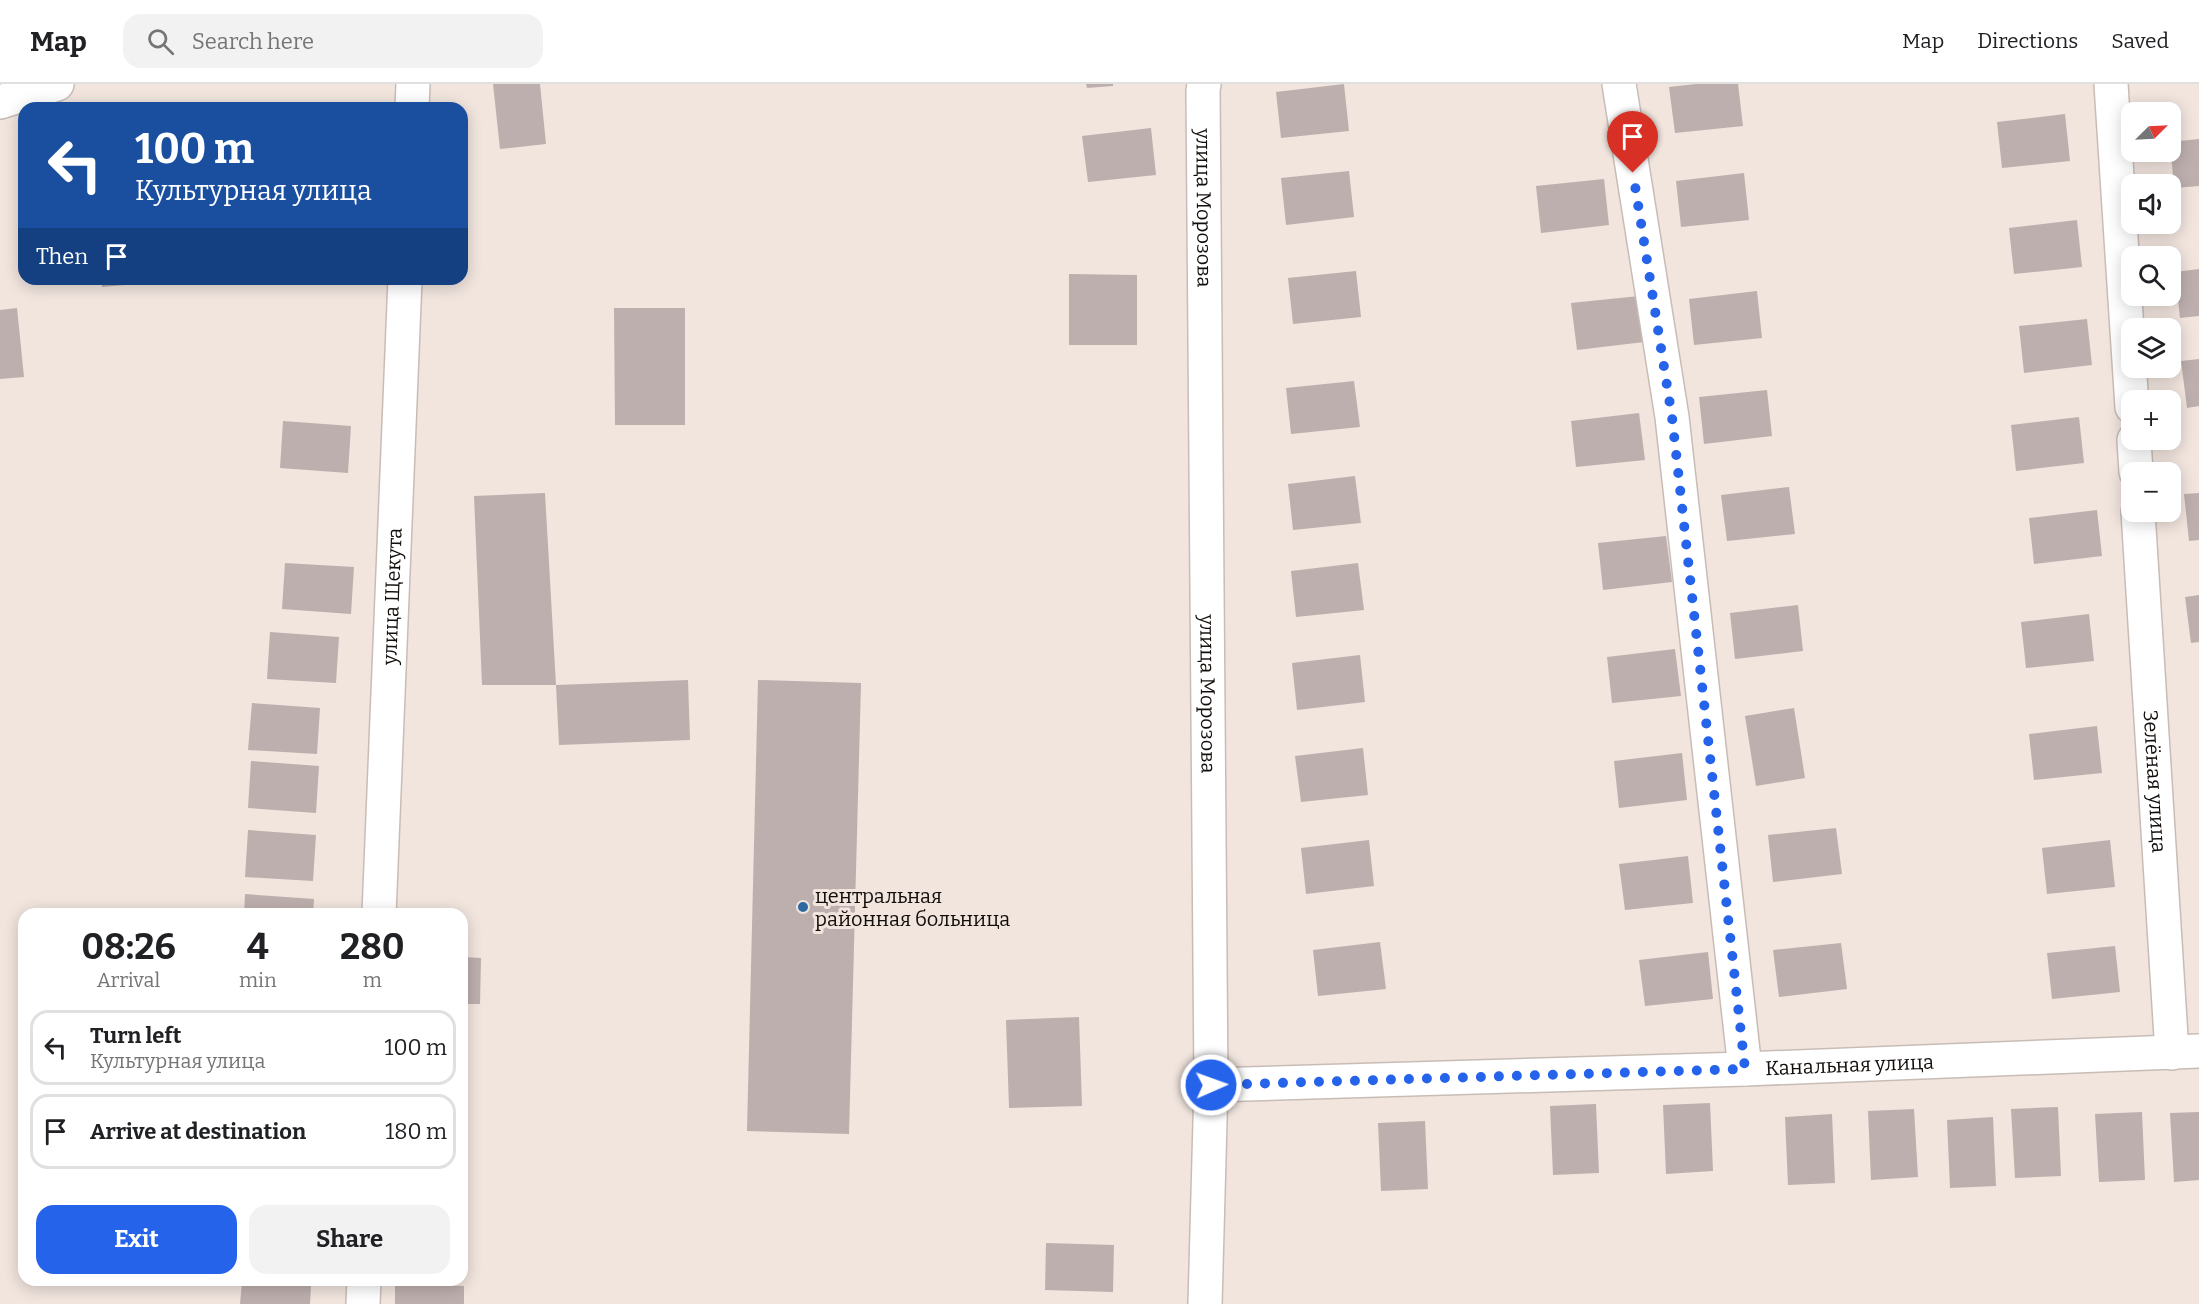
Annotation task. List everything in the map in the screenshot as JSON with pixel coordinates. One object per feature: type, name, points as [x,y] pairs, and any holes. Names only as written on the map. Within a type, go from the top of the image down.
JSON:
[{"type":"street","points":[[0,102],[57,84]]},
{"type":"street","points":[[412,102],[413,84]]},
{"type":"street","name":"улица Морозова","points":[[1204,84],[1211,1085],[1205,1304]]},
{"type":"street","points":[[1619,84],[1672,417],[1745,1069]]},
{"type":"street","points":[[2111,84],[2131,390]]},
{"type":"street","name":"улица Щекута","points":[[379,908],[405,285]]},
{"type":"street","name":"Зелёная улица","points":[[2139,522],[2186,1052]]},
{"type":"street","name":"Канальная улица","points":[[1211,1085],[1745,1069],[2186,1052]]},
{"type":"street","points":[[363,1304],[364,1286]]},
{"type":"building","points":[[493,84],[540,84],[546,144],[500,149]]},
{"type":"building","points":[[1086,84],[1113,84],[1113,86],[1087,88]]},
{"type":"building","points":[[1344,84],[1349,131],[1281,138],[1276,92]]},
{"type":"building","points":[[1696,84],[1738,84],[1743,126],[1675,133],[1669,87]]},
{"type":"building","points":[[2065,114],[2070,161],[2002,168],[1997,122]]},
{"type":"building","points":[[1151,128],[1156,175],[1088,182],[1082,136]]},
{"type":"building","points":[[2199,139],[2199,186],[2181,187],[2181,174],[2173,174],[2172,162],[2181,162],[2181,141]]},
{"type":"building","points":[[1349,171],[1354,217],[1286,225],[1281,178]]},
{"type":"building","points":[[1744,173],[1749,220],[1681,227],[1676,181]]},
{"type":"building","points":[[1604,179],[1609,225],[1541,233],[1536,186]]},
{"type":"building","points":[[2077,220],[2082,267],[2014,274],[2009,228]]},
{"type":"building","points":[[2199,269],[2199,316],[2180,318],[2181,271]]},
{"type":"building","points":[[1356,271],[1361,317],[1293,324],[1288,278]]},
{"type":"building","points":[[1069,274],[1137,275],[1137,345],[1069,345]]},
{"type":"building","points":[[102,285],[125,285],[102,287]]},
{"type":"building","points":[[1757,291],[1762,338],[1694,345],[1689,299]]},
{"type":"building","points":[[1639,296],[1644,342],[1577,350],[1571,303]]},
{"type":"building","points":[[17,308],[24,377],[0,379],[0,310]]},
{"type":"building","points":[[614,308],[685,308],[685,425],[615,425]]},
{"type":"building","points":[[2087,319],[2092,365],[2024,373],[2019,326]]},
{"type":"building","points":[[2199,359],[2199,406],[2187,408],[2181,361]]},
{"type":"building","points":[[1354,381],[1360,427],[1291,434],[1286,388]]},
{"type":"building","points":[[1767,390],[1772,436],[1704,444],[1699,397]]},
{"type":"building","points":[[1639,413],[1645,460],[1576,467],[1571,421]]},
{"type":"building","points":[[2079,417],[2084,463],[2016,471],[2011,425]]},
{"type":"building","points":[[283,421],[351,426],[348,473],[280,468]]},
{"type":"building","points":[[1355,476],[1361,523],[1293,530],[1288,484]]},
{"type":"building","points":[[1789,487],[1795,534],[1727,541],[1721,495]]},
{"type":"building","points":[[545,493],[556,685],[482,685],[474,496]]},
{"type":"building","points":[[2199,493],[2199,540],[2189,541],[2184,494]]},
{"type":"building","points":[[2097,510],[2102,556],[2034,564],[2029,518]]},
{"type":"building","points":[[1666,536],[1672,582],[1603,590],[1598,543]]},
{"type":"building","points":[[285,563],[354,567],[351,614],[282,609]]},
{"type":"building","points":[[1358,563],[1364,610],[1296,617],[1291,571]]},
{"type":"building","points":[[2199,595],[2199,642],[2191,643],[2185,597]]},
{"type":"building","points":[[1798,605],[1803,651],[1735,659],[1730,613]]},
{"type":"building","points":[[2089,614],[2094,661],[2026,668],[2021,622]]},
{"type":"building","points":[[270,632],[339,637],[336,683],[267,679]]},
{"type":"building","points":[[1675,649],[1681,696],[1612,703],[1607,657]]},
{"type":"building","points":[[1360,655],[1365,702],[1297,710],[1292,663]]},
{"type":"building","points":[[688,680],[690,740],[559,745],[556,685]]},
{"type":"building","name":"центральная районная больница","points":[[758,680],[861,683],[849,1134],[747,1131]]},
{"type":"building","points":[[252,703],[320,708],[317,754],[248,750]]},
{"type":"building","points":[[1794,708],[1805,778],[1756,786],[1745,716]]},
{"type":"building","points":[[2097,726],[2102,773],[2034,780],[2029,734]]},
{"type":"building","points":[[1363,748],[1368,795],[1301,802],[1295,756]]},
{"type":"building","points":[[1682,753],[1687,800],[1619,808],[1614,761]]},
{"type":"building","points":[[251,761],[319,766],[316,813],[248,808]]},
{"type":"building","points":[[1836,828],[1842,874],[1773,882],[1768,835]]},
{"type":"building","points":[[248,830],[316,835],[313,881],[245,877]]},
{"type":"building","points":[[1369,840],[1374,886],[1306,894],[1301,848]]},
{"type":"building","points":[[2110,840],[2115,887],[2047,894],[2042,848]]},
{"type":"building","points":[[1688,856],[1693,903],[1625,910],[1619,864]]},
{"type":"building","points":[[245,894],[314,899],[313,908],[244,908]]},
{"type":"building","points":[[1380,942],[1386,989],[1318,996],[1313,950]]},
{"type":"building","points":[[1841,943],[1847,989],[1779,997],[1773,950]]},
{"type":"building","points":[[2115,946],[2120,992],[2052,999],[2047,953]]},
{"type":"building","points":[[1708,952],[1713,999],[1645,1006],[1639,960]]},
{"type":"building","points":[[468,957],[481,958],[480,1004],[468,1004]]},
{"type":"building","points":[[1079,1017],[1082,1106],[1009,1108],[1006,1020]]},
{"type":"building","points":[[1710,1103],[1713,1171],[1666,1174],[1663,1105]]},
{"type":"building","points":[[1596,1104],[1599,1173],[1553,1175],[1550,1106]]},
{"type":"building","points":[[2058,1107],[2061,1176],[2015,1178],[2011,1109]]},
{"type":"building","points":[[1914,1109],[1918,1177],[1871,1180],[1868,1111]]},
{"type":"building","points":[[2142,1112],[2145,1180],[2099,1182],[2095,1114]]},
{"type":"building","points":[[2199,1112],[2199,1180],[2174,1182],[2170,1113]]},
{"type":"building","points":[[1832,1114],[1835,1183],[1788,1185],[1785,1117]]},
{"type":"building","points":[[1993,1117],[1996,1186],[1950,1188],[1947,1120]]},
{"type":"building","points":[[1425,1121],[1428,1189],[1381,1191],[1378,1123]]},
{"type":"building","points":[[1046,1243],[1114,1245],[1113,1292],[1045,1290]]},
{"type":"building","points":[[242,1286],[311,1286],[310,1304],[240,1304]]},
{"type":"building","points":[[395,1286],[464,1286],[464,1304],[395,1304]]},
{"type":"place","name":"центральная районная больница","points":[[803,907]]},
{"type":"route","points":[[1211,1085],[1745,1069],[1672,417],[1633,173]]}]
